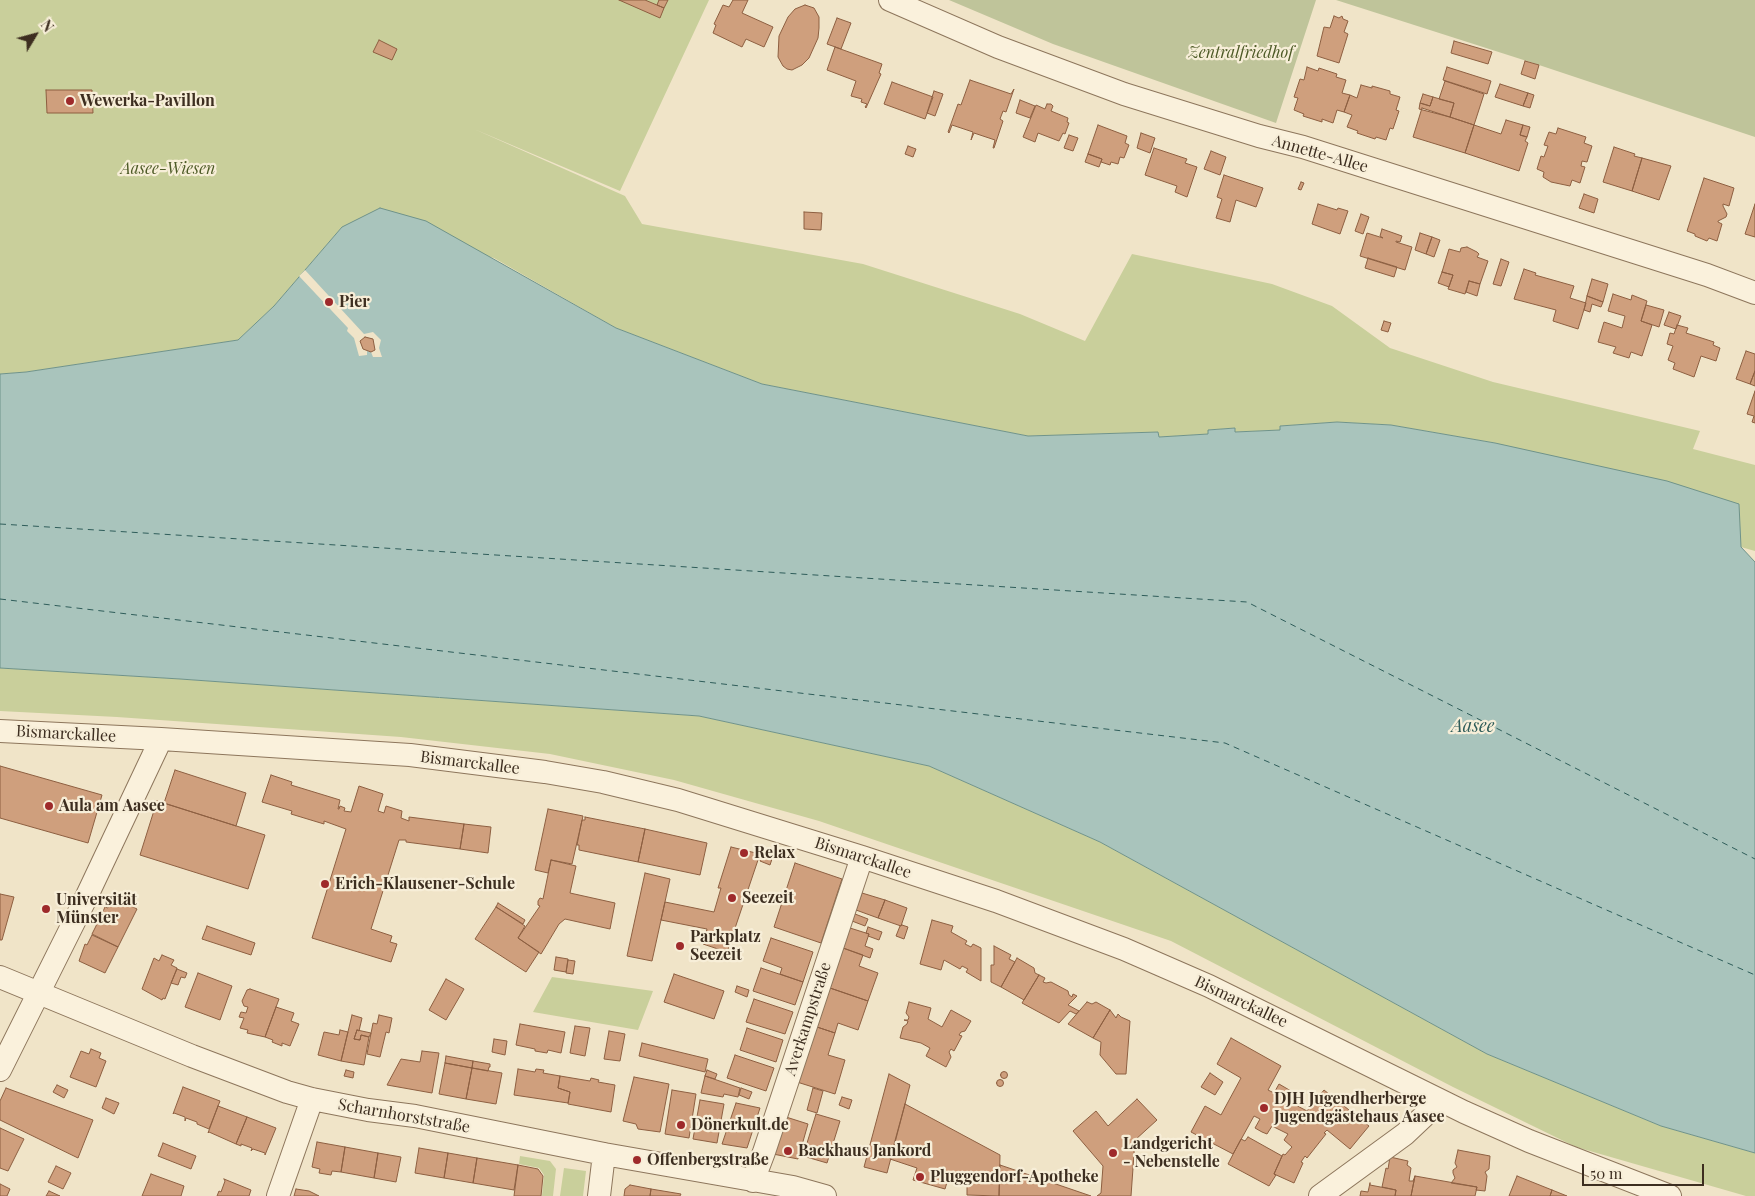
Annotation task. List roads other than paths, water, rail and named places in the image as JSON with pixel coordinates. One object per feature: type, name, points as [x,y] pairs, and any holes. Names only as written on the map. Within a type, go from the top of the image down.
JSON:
[{"type":"street","name":"Annette-Allee","points":[[890,0],[998,47],[1124,94],[1259,136],[1303,147],[1755,293]]},
{"type":"street","name":"Bismarckallee","points":[[0,731],[410,755],[545,772],[603,782],[678,800],[996,901],[1124,949],[1218,990],[1440,1101],[1516,1135],[1670,1196]]},
{"type":"street","points":[[0,1070],[162,739]]},
{"type":"street","name":"Averkampstraße","points":[[753,1181],[862,857]]},
{"type":"street","name":"Scharnhorststraße","points":[[0,977],[192,1056],[287,1092],[312,1099],[368,1110],[415,1116],[604,1154],[753,1181],[793,1192],[825,1196]]},
{"type":"street","points":[[278,1196],[312,1099]]},
{"type":"street","points":[[1320,1196],[1405,1134],[1440,1101]]},
{"type":"street","points":[[600,1196],[604,1154]]},
{"type":"water","name":"Aasee","points":[[380,208],[426,221],[616,328],[762,384],[1028,436],[1158,432],[1159,437],[1208,434],[1208,430],[1235,428],[1235,432],[1280,430],[1280,426],[1337,422],[1391,425],[1495,443],[1667,481],[1739,504],[1741,547],[1755,562],[1755,1153],[1661,1126],[1487,1054],[1100,842],[929,766],[699,716],[0,668],[0,374],[26,372],[238,340],[274,306],[342,227]]},
{"type":"place","name":"Wewerka-Pavillon","points":[[70,101]]},
{"type":"place","name":"Pier","points":[[329,302]]},
{"type":"place","name":"Aula am Aasee","points":[[49,806]]},
{"type":"place","name":"Relax","points":[[744,853]]},
{"type":"place","name":"Erich-Klausener-Schule","points":[[325,884]]},
{"type":"place","name":"Seezeit","points":[[732,898]]},
{"type":"place","name":"Universität Münster","points":[[46,909]]},
{"type":"place","name":"Parkplatz Seezeit","points":[[680,946]]},
{"type":"place","name":"DJH Jugendherberge Jugendgästehaus Aasee","points":[[1264,1108]]},
{"type":"place","name":"Dönerkult.de","points":[[681,1125]]},
{"type":"place","name":"Backhaus Jankord","points":[[788,1151]]},
{"type":"place","name":"Landgericht - Nebenstelle","points":[[1113,1153]]},
{"type":"place","name":"Offenbergstraße","points":[[637,1160]]},
{"type":"place","name":"Pluggendorf-Apotheke","points":[[920,1177]]},
{"type":"park label","name":"Zentralfriedhof","points":[[1241,53]]},
{"type":"park label","name":"Aasee-Wiesen","points":[[168,169]]}]
